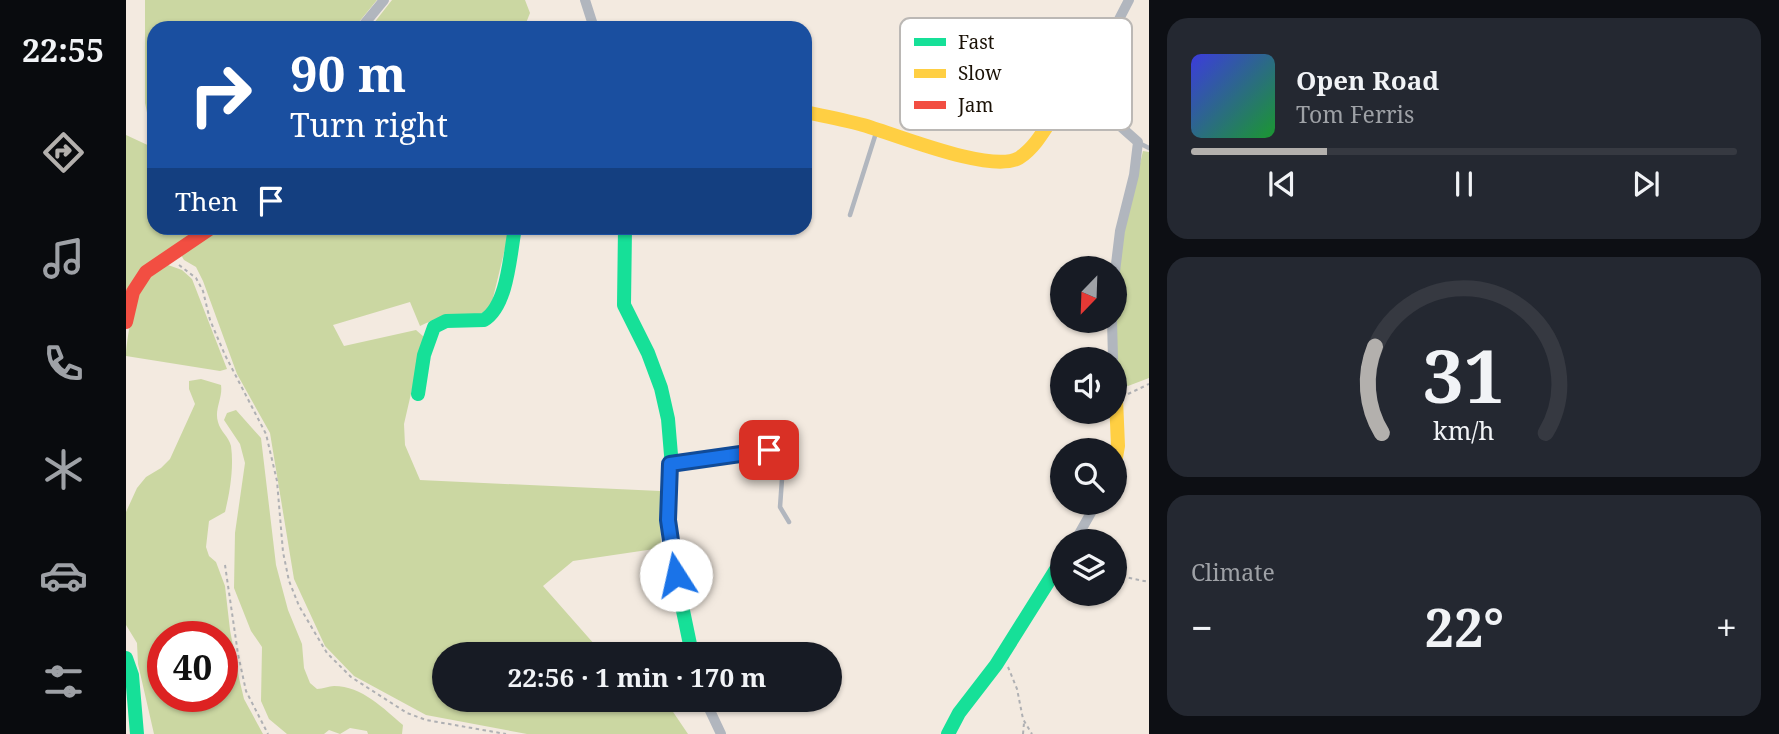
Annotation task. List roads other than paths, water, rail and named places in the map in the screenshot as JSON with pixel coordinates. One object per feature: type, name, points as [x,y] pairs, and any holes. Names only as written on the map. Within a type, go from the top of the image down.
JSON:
[{"type":"street","points":[[367,21],[384,0]]},
{"type":"street","points":[[585,0],[592,21]]},
{"type":"street","points":[[1120,18],[1129,0]]},
{"type":"street","points":[[812,114],[976,160],[1010,162],[1028,150],[1046,130]]},
{"type":"street","points":[[1117,256],[1138,142],[1124,130]]},
{"type":"street","points":[[126,321],[139,280],[166,257],[200,235]]},
{"type":"street","points":[[418,394],[429,336],[434,326],[445,321],[481,320],[493,313],[500,296],[513,235]]},
{"type":"street","points":[[625,235],[624,305],[648,353],[661,387],[668,419],[670,548],[690,642]]},
{"type":"street","points":[[948,734],[959,713],[1005,650],[1050,580]]},
{"type":"street","points":[[126,658],[132,675],[137,734]]},
{"type":"street","points":[[711,712],[721,734]]},
{"type":"lane","points":[[850,215],[877,130]]},
{"type":"lane","points":[[1138,142],[1149,148]]},
{"type":"lane","points":[[670,464],[769,450],[775,452],[780,455],[783,465],[780,507],[789,522]]}]
